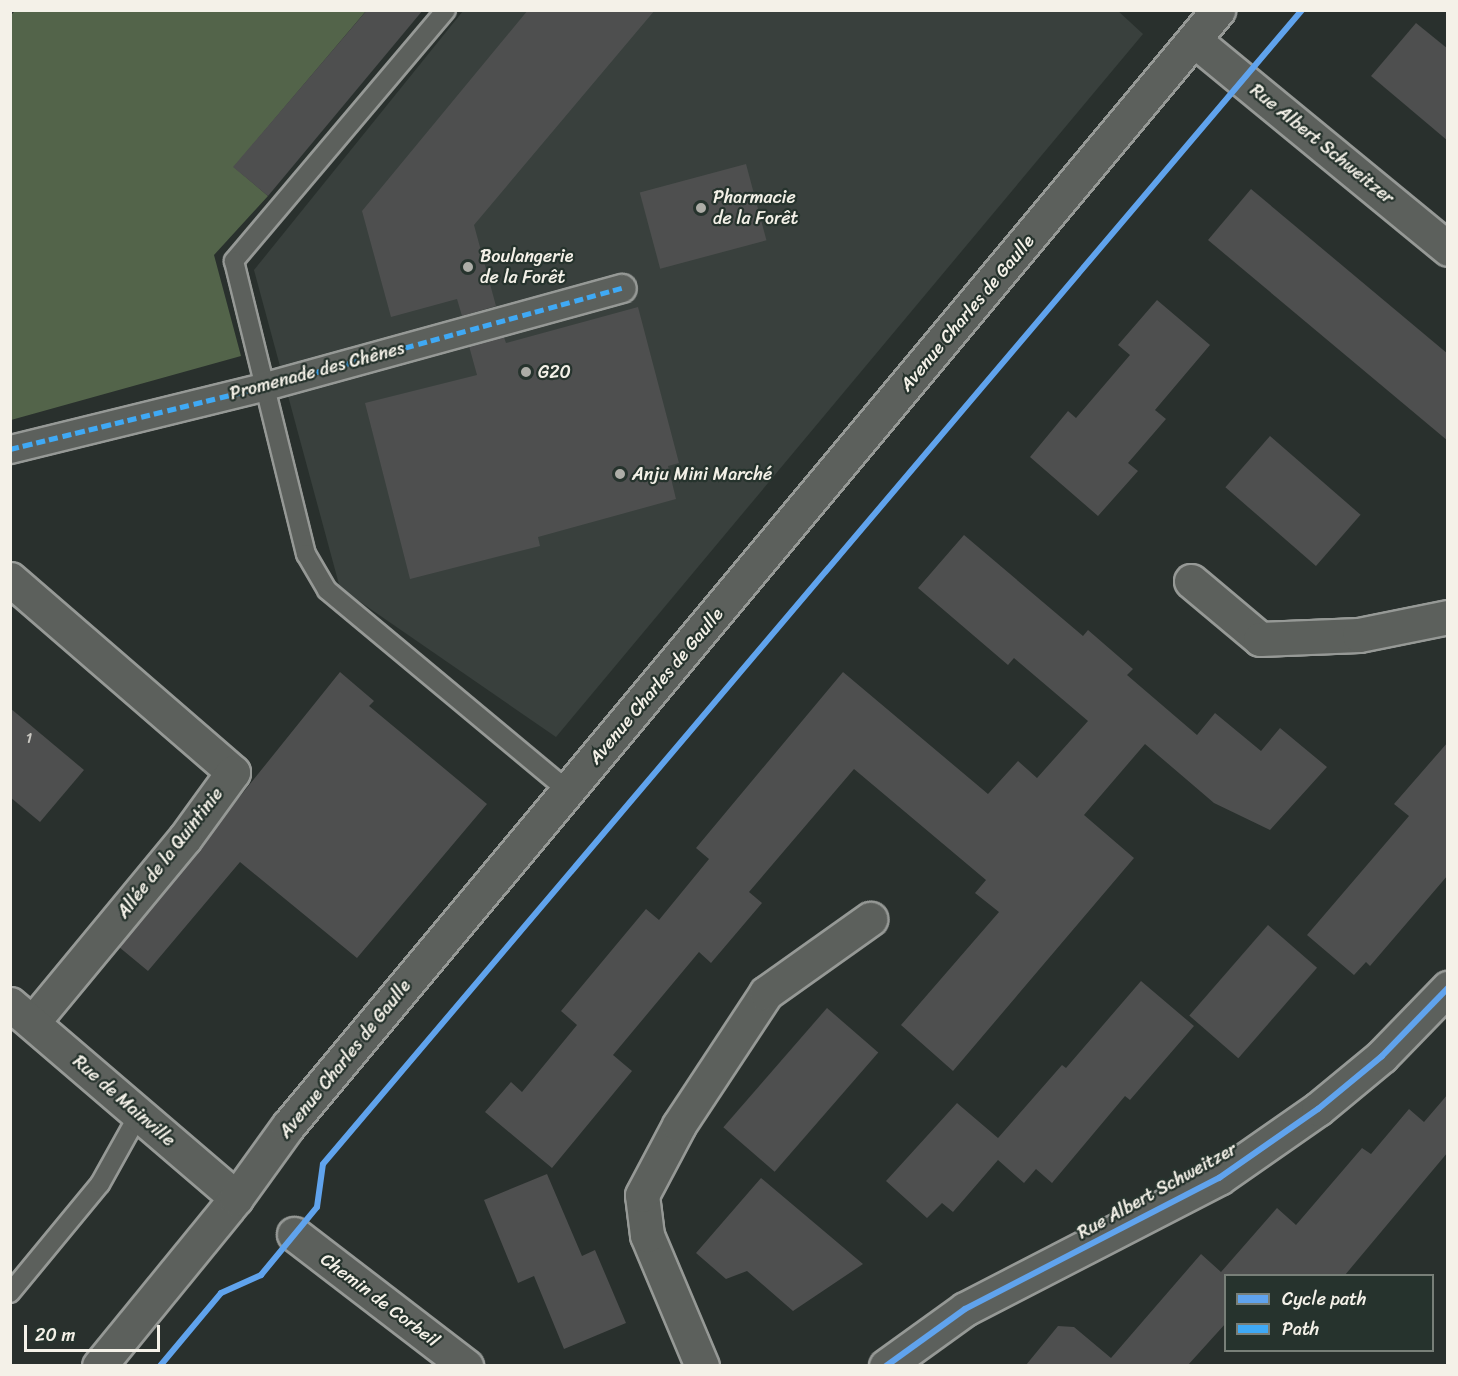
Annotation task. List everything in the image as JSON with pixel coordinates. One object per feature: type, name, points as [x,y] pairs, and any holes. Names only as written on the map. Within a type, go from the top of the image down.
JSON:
[{"type":"street","name":"Avenue Charles de Gaulle","points":[[99,1365],[237,1198],[288,1126],[1218,10]]},
{"type":"street","name":"Rue Albert Schweitzer","points":[[1194,40],[1448,249]]},
{"type":"street","name":"Promenade des Chênes","points":[[10,449],[262,387],[622,288]]},
{"type":"street","name":"Allée de la Quintinie","points":[[10,579],[233,772],[185,838],[22,1013]]},
{"type":"street","points":[[1191,581],[1260,639],[1359,635],[1448,617]]},
{"type":"street","points":[[702,1365],[647,1235],[642,1195],[679,1125],[766,993],[870,919]]},
{"type":"street","name":"Rue Albert Schweitzer","points":[[886,1365],[965,1309],[1219,1178],[1318,1109],[1382,1056],[1448,988]]},
{"type":"street","name":"Rue de Mainville","points":[[22,1013],[237,1198]]},
{"type":"street","name":"Chemin de Corbeil","points":[[294,1234],[465,1365]]},
{"type":"lane","points":[[446,10],[234,261],[262,387],[306,554],[327,590],[568,791]]},
{"type":"lane","points":[[10,1293],[100,1184],[139,1114]]},
{"type":"shaded area","points":[[1117,10],[1143,34],[556,737],[340,588],[254,270],[463,11]]},
{"type":"green space","points":[[15,11],[366,11],[234,167],[268,196],[214,255],[241,356],[11,420],[10,16]]},
{"type":"building","points":[[367,10],[423,10],[268,196],[233,167]]},
{"type":"building","points":[[528,10],[655,10],[474,225],[496,306],[462,316],[457,299],[391,317],[362,211]]},
{"type":"building","points":[[1416,23],[1448,49],[1448,141],[1371,76]]},
{"type":"building","name":"Pharmacie de la Forêt","points":[[746,164],[766,240],[660,269],[640,192]]},
{"type":"building","points":[[1251,189],[1448,354],[1448,441],[1208,240]]},
{"type":"building","points":[[1157,300],[1210,345],[1155,410],[1166,419],[1128,463],[1138,471],[1098,516],[1030,457],[1068,411],[1076,418],[1130,355],[1118,345]]},
{"type":"building","points":[[638,307],[679,463],[668,466],[676,499],[538,537],[540,546],[410,579],[365,403],[477,375],[469,346],[504,337],[506,343]]},
{"type":"building","points":[[1270,436],[1361,515],[1316,566],[1225,487]]},
{"type":"building","points":[[964,535],[1083,636],[1088,630],[1133,669],[1127,675],[1197,735],[1215,713],[1261,751],[1280,728],[1327,767],[1270,830],[1214,803],[1145,744],[1084,815],[1134,858],[953,1071],[901,1025],[999,912],[975,893],[986,880],[854,769],[749,892],[762,903],[711,963],[699,952],[613,1055],[632,1071],[552,1168],[485,1112],[511,1082],[522,1092],[577,1025],[561,1011],[646,909],[659,920],[709,859],[696,848],[843,672],[988,794],[1018,761],[1037,778],[1088,721],[1014,658],[1008,665],[918,588]]},
{"type":"building","points":[[340,672],[374,701],[369,706],[487,804],[357,958],[240,862],[148,971],[119,947]]},
{"type":"building","points":[[10,708],[84,770],[40,822],[10,797]]},
{"type":"building","points":[[1448,742],[1448,875],[1370,966],[1366,962],[1354,975],[1307,935],[1409,816],[1394,804]]},
{"type":"building","points":[[1268,925],[1317,968],[1238,1058],[1189,1016]]},
{"type":"building","points":[[1141,981],[1194,1026],[1130,1100],[1125,1096],[1052,1183],[1036,1169],[1024,1183],[998,1160],[953,1212],[942,1203],[927,1218],[886,1181],[957,1103],[998,1138],[1062,1065],[1066,1068]]},
{"type":"building","points":[[827,1008],[878,1053],[775,1172],[723,1127]]},
{"type":"building","points":[[1448,1094],[1448,1152],[1346,1274],[1224,1274],[1224,1325],[1188,1365],[1026,1365],[1058,1326],[1074,1327],[1111,1358],[1201,1254],[1221,1272],[1277,1208],[1296,1225],[1362,1148],[1371,1154],[1409,1109],[1424,1122]]},
{"type":"building","points":[[547,1174],[582,1256],[595,1250],[626,1323],[564,1349],[534,1276],[518,1283],[484,1200]]},
{"type":"building","points":[[761,1178],[863,1264],[793,1311],[747,1271],[726,1279],[696,1253]]},
{"type":"marked path","points":[[10,449],[262,387],[622,288]]},
{"type":"cycle path","points":[[160,1366],[221,1293],[261,1275],[317,1207],[323,1164],[1302,10]]},
{"type":"cycle path","points":[[886,1366],[965,1309],[1219,1178],[1318,1109],[1382,1056],[1448,988]]},
{"type":"place","name":"Pharmacie de la Forêt","points":[[701,208]]},
{"type":"place","name":"Boulangerie de la Forêt","points":[[468,267]]},
{"type":"place","name":"G20","points":[[526,372]]},
{"type":"place","name":"Anju Mini Marché","points":[[620,474]]}]
